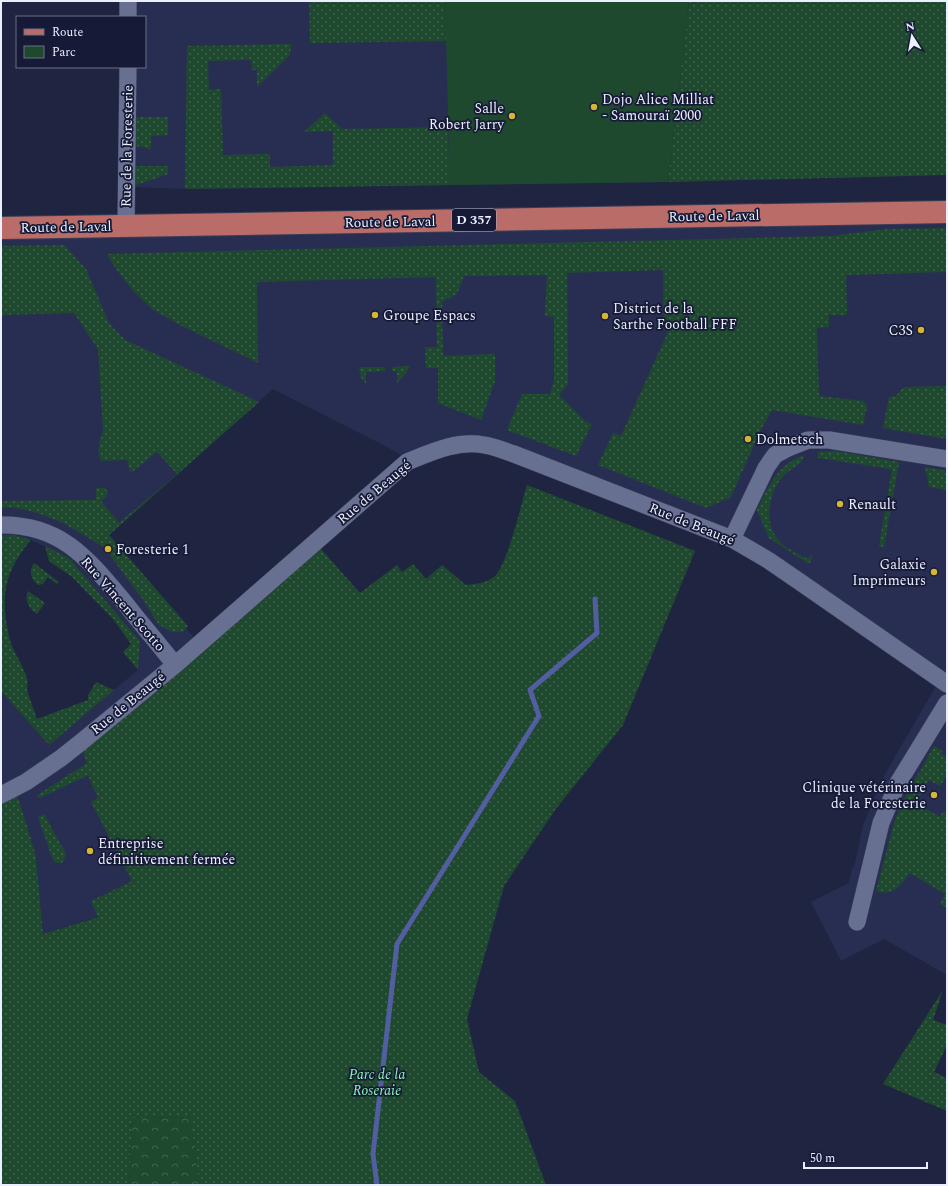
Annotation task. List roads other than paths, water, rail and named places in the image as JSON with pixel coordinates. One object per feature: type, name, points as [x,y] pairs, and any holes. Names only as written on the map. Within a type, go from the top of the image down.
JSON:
[{"type":"main road","name":"Route de Laval","points":[[1,228],[947,212]]},
{"type":"street","points":[[128,1],[128,16]]},
{"type":"street","name":"Rue de la Foresterie","points":[[126,226],[128,68]]},
{"type":"street","points":[[732,539],[766,468],[775,455],[808,440],[829,440],[947,459]]},
{"type":"street","name":"Rue de Beaugé","points":[[1,795],[26,782],[61,758],[175,665],[407,462],[446,446],[463,444],[485,445],[514,454],[732,539],[768,560],[947,684]]},
{"type":"street","name":"Rue Vincent Scotto","points":[[1,525],[19,526],[40,530],[76,549],[103,577],[175,665]]},
{"type":"street","points":[[858,922],[881,823],[898,782],[947,703]]},
{"type":"waterway","points":[[377,1185],[373,1154],[397,944],[539,716],[530,690],[597,633],[595,599]]},
{"type":"place","name":"Dojo Alice Milliat - Samouraï 2000","points":[[594,107]]},
{"type":"place","name":"Salle Robert Jarry","points":[[512,116]]},
{"type":"place","name":"Groupe Espacs","points":[[375,315]]},
{"type":"place","name":"District de la Sarthe Football FFF","points":[[605,316]]},
{"type":"place","name":"C3S","points":[[921,330]]},
{"type":"place","name":"Dolmetsch","points":[[748,439]]},
{"type":"place","name":"Renault","points":[[840,504]]},
{"type":"place","name":"Foresterie 1","points":[[108,549]]},
{"type":"place","name":"Galaxie Imprimeurs","points":[[934,572]]},
{"type":"place","name":"Clinique vétérinaire de la Foresterie","points":[[934,795]]},
{"type":"place","name":"Entreprise définitivement fermée","points":[[90,851]]},
{"type":"park label","name":"Parc de la Roseraie","points":[[377,1082]]}]
